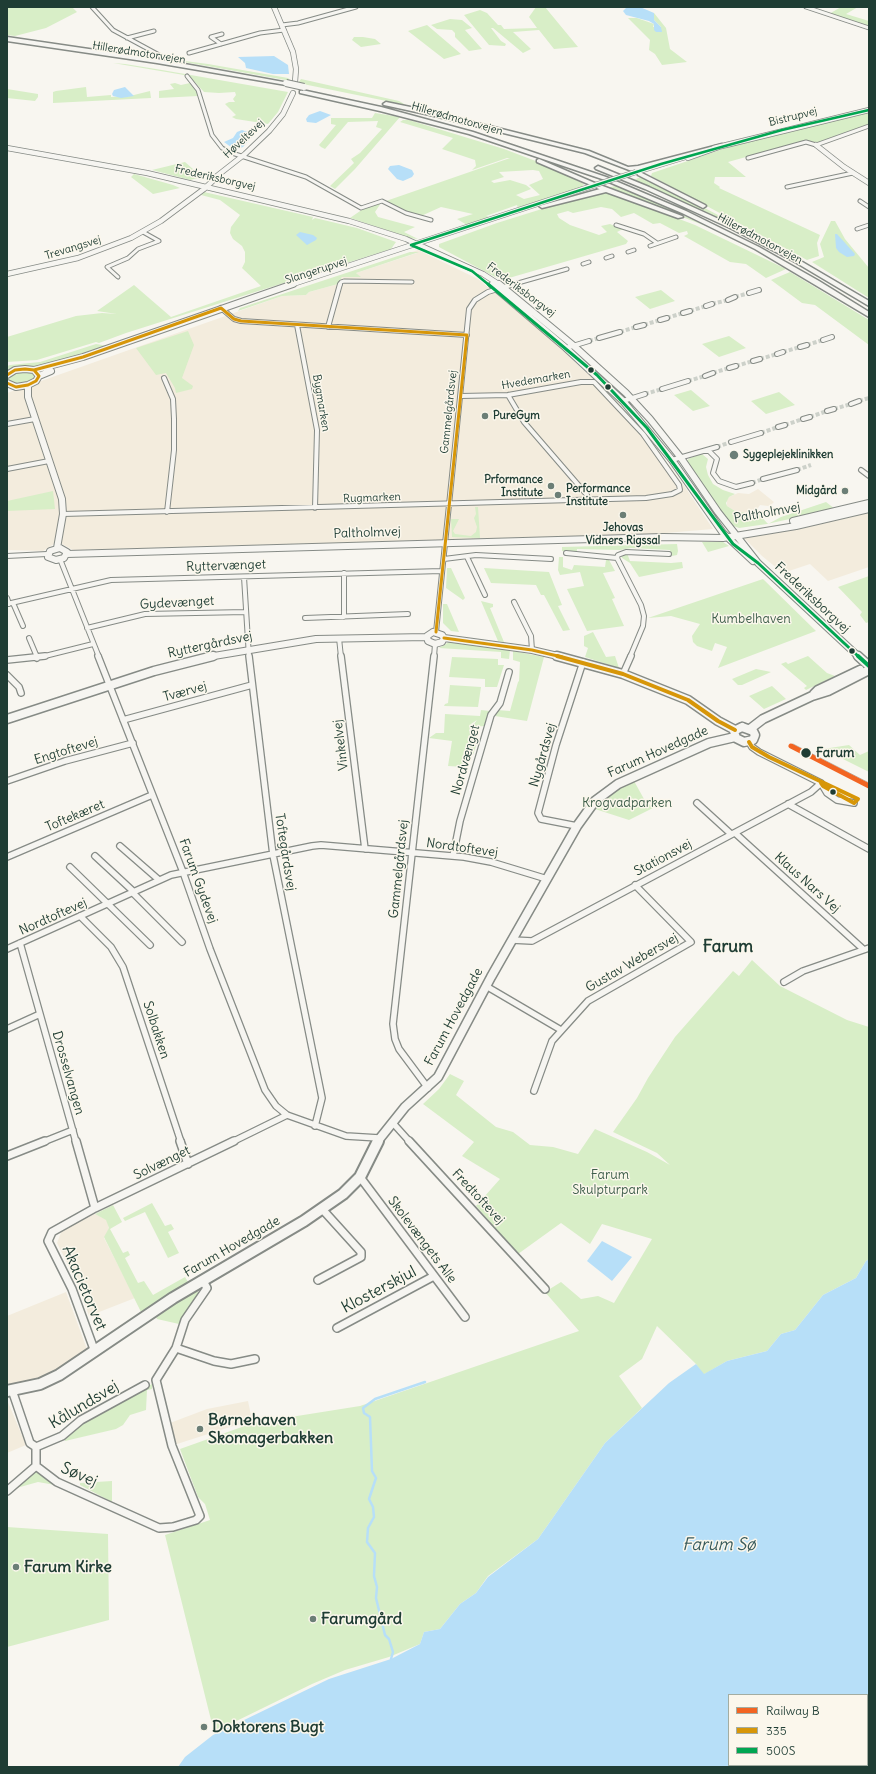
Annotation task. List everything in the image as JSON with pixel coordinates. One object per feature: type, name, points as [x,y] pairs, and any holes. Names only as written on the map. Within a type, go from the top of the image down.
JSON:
[{"type":"highway","name":"Hillerødmotorvejen","points":[[7,39],[126,56],[285,86]]},
{"type":"highway","name":"Hillerødmotorvejen","points":[[7,44],[153,65],[386,104],[478,128],[577,161]]},
{"type":"highway","name":"Hillerødmotorvejen","points":[[303,89],[422,119],[534,152],[604,178],[684,212],[785,263],[869,315]]},
{"type":"highway","points":[[386,104],[430,113],[587,152],[628,168],[780,247],[822,272],[852,293]]},
{"type":"highway","points":[[422,119],[513,150],[607,190],[696,223],[785,263]]},
{"type":"highway","points":[[628,168],[638,168],[722,146]]},
{"type":"highway","points":[[652,180],[648,176],[649,173],[687,158]]},
{"type":"highway","name":"Hillerødmotorvejen","points":[[590,165],[647,188],[732,226],[797,261],[869,304]]},
{"type":"highway","points":[[572,193],[586,186],[583,180]]},
{"type":"highway","points":[[542,206],[597,191],[607,190]]},
{"type":"street","points":[[92,7],[107,24],[127,38],[161,56]]},
{"type":"street","points":[[274,7],[296,62],[295,82]]},
{"type":"street","points":[[282,25],[298,23],[356,7]]},
{"type":"street","points":[[806,7],[869,28]]},
{"type":"street","points":[[190,53],[260,33],[284,30]]},
{"type":"street","points":[[127,38],[154,31]]},
{"type":"street","points":[[222,34],[211,37],[222,44]]},
{"type":"street","points":[[187,76],[198,90],[214,140],[222,148],[306,177],[361,208],[382,201],[406,213],[431,220]]},
{"type":"street","name":"Høveltevej","points":[[204,188],[262,139],[277,121],[289,103],[293,93]]},
{"type":"street","name":"Bistrupvej","points":[[597,186],[722,146],[789,128],[869,110]]},
{"type":"street","points":[[816,145],[869,126]]},
{"type":"street","points":[[748,158],[806,142],[816,145],[853,173],[869,182]]},
{"type":"street","name":"Bistrupvej","points":[[638,173],[722,146]]},
{"type":"street","name":"Frederiksborgvej","points":[[7,148],[105,165],[355,222],[469,266],[500,288],[574,346],[601,369],[631,398],[650,419],[758,563]]},
{"type":"street","points":[[786,187],[853,173]]},
{"type":"street","points":[[417,246],[458,230],[597,186]]},
{"type":"street","name":"Slangerupvej","points":[[7,375],[19,369],[34,370],[83,357],[542,206],[597,186]]},
{"type":"street","name":"Trevangsvej","points":[[7,274],[78,258],[116,245],[143,232],[161,221],[204,188]]},
{"type":"street","points":[[860,201],[869,207]]},
{"type":"street","points":[[616,225],[644,234],[657,243]]},
{"type":"street","points":[[857,229],[869,225]]},
{"type":"street","points":[[118,277],[107,267],[128,258],[138,248],[158,241],[143,232]]},
{"type":"street","points":[[650,246],[676,237]]},
{"type":"street","name":"Slangerupvej","points":[[39,376],[223,310],[365,265],[417,246]]},
{"type":"street","points":[[628,252],[634,250]]},
{"type":"street","points":[[606,258],[612,256]]},
{"type":"street","points":[[583,264],[589,262]]},
{"type":"street","points":[[500,288],[567,269]]},
{"type":"street","points":[[328,327],[341,282],[412,282]]},
{"type":"street","name":"Frederiksborgvej","points":[[500,288],[623,401],[672,460],[733,544],[758,563],[869,668]]},
{"type":"street","name":"Gammelgårdsvej","points":[[436,632],[469,309],[472,303],[480,296],[500,288]]},
{"type":"street","points":[[749,293],[759,290]]},
{"type":"street","points":[[728,300],[735,298]]},
{"type":"street","points":[[706,306],[712,304]]},
{"type":"street","points":[[223,310],[241,321],[467,335]]},
{"type":"street","points":[[683,313],[690,311]]},
{"type":"street","points":[[660,320],[667,318]]},
{"type":"street","name":"Bygmarken","points":[[297,325],[317,430],[315,508]]},
{"type":"street","points":[[636,327],[644,325]]},
{"type":"street","points":[[599,338],[620,332]]},
{"type":"street","points":[[823,340],[832,337]]},
{"type":"street","points":[[566,348],[589,341]]},
{"type":"street","points":[[800,347],[806,345]]},
{"type":"street","points":[[776,354],[783,352]]},
{"type":"street","points":[[753,361],[760,359]]},
{"type":"street","points":[[729,368],[736,366]]},
{"type":"street","points":[[16,387],[28,386],[36,381],[39,376],[34,370]]},
{"type":"street","points":[[705,376],[713,373]]},
{"type":"street","points":[[164,378],[173,399],[174,419],[174,450],[167,512]]},
{"type":"street","points":[[662,389],[688,381]]},
{"type":"street","name":"Hvedemarken","points":[[461,396],[508,395],[581,382],[596,383],[643,434],[679,485],[680,490]]},
{"type":"street","points":[[8,384],[16,387],[28,397]]},
{"type":"street","points":[[28,386],[28,397],[62,500],[63,514],[57,548]]},
{"type":"street","points":[[623,401],[645,394]]},
{"type":"street","points":[[508,395],[524,422],[587,495],[588,500]]},
{"type":"street","points":[[851,404],[858,401]]},
{"type":"street","points":[[827,411],[834,409]]},
{"type":"street","points":[[802,419],[810,417]]},
{"type":"street","points":[[7,424],[35,419]]},
{"type":"street","points":[[778,427],[785,425]]},
{"type":"street","points":[[731,442],[760,433]]},
{"type":"street","points":[[672,460],[717,447]]},
{"type":"street","points":[[708,450],[717,459],[713,473],[719,482],[736,487],[752,483]]},
{"type":"street","points":[[7,469],[50,461]]},
{"type":"street","points":[[869,468],[862,470],[869,476]]},
{"type":"street","points":[[763,479],[797,470]]},
{"type":"street","name":"Rugmarken","points":[[63,514],[588,500],[660,497],[680,490]]},
{"type":"street","name":"Paltholmvej","points":[[735,534],[869,503]]},
{"type":"street","name":"Paltholmvej","points":[[67,554],[725,535],[801,525],[869,509]]},
{"type":"street","points":[[7,556],[47,554],[57,548],[64,549],[67,554],[60,559],[52,559],[47,554]]},
{"type":"street","points":[[617,558],[621,553],[626,552],[669,554]]},
{"type":"street","points":[[566,553],[617,558]]},
{"type":"street","points":[[444,559],[476,555],[551,559]]},
{"type":"street","points":[[467,556],[485,595]]},
{"type":"street","points":[[617,558],[641,605],[644,616],[643,626],[623,674]]},
{"type":"street","name":"Farum Gydevej","points":[[60,559],[183,872],[210,949],[265,1090],[276,1106],[287,1114],[324,1130],[354,1138],[379,1138]]},
{"type":"street","name":"Ryttervænget","points":[[10,604],[111,580],[442,571]]},
{"type":"street","points":[[344,574],[344,617]]},
{"type":"street","name":"Toftegårdsvej","points":[[244,577],[248,648],[273,855],[322,1098],[315,1126]]},
{"type":"street","points":[[7,598],[23,626]]},
{"type":"street","points":[[514,602],[531,636],[532,650]]},
{"type":"street","name":"Gydevænget","points":[[87,628],[145,614],[246,612]]},
{"type":"street","points":[[305,618],[408,614]]},
{"type":"street","points":[[444,638],[442,642],[435,644],[429,642],[426,637],[429,633],[436,632],[444,638],[532,650],[583,662],[623,674],[688,700],[735,734],[740,741],[749,742],[753,740],[755,736],[750,729],[742,727],[735,734]]},
{"type":"street","name":"Ryttergårdsvej","points":[[7,719],[110,685],[193,660],[248,648],[339,638],[426,637]]},
{"type":"street","points":[[29,638],[37,658]]},
{"type":"street","name":"Vinkelvej","points":[[339,638],[365,849]]},
{"type":"street","points":[[7,660],[37,658],[93,644]]},
{"type":"street","name":"Gammelgårdsvej","points":[[428,1088],[399,1049],[395,1039],[393,1024],[435,644]]},
{"type":"street","name":"Nygårdsvej","points":[[577,826],[541,819],[538,813],[556,745],[583,662]]},
{"type":"street","points":[[750,729],[763,719],[812,696],[818,690],[843,677],[861,669],[869,668]]},
{"type":"street","name":"Nordvænget","points":[[453,856],[460,821],[491,715],[500,703],[509,672]]},
{"type":"street","points":[[7,675],[19,687],[21,693]]},
{"type":"street","name":"Tværvej","points":[[123,720],[252,685]]},
{"type":"street","name":"Farum Hovedgade","points":[[9,1390],[40,1384],[52,1378],[95,1352],[173,1298],[323,1210],[343,1194],[360,1177],[379,1138],[392,1122],[428,1088],[444,1068],[467,1019],[577,826],[595,801],[614,787],[710,743],[735,734]]},
{"type":"street","points":[[749,742],[752,747],[759,752],[821,783],[827,793],[837,800],[854,803]]},
{"type":"street","name":"Engtoftevej","points":[[7,781],[65,761],[133,744]]},
{"type":"street","name":"Stationsvej","points":[[512,940],[525,942],[532,941],[811,792],[821,783]]},
{"type":"street","name":"Toftekæret","points":[[7,857],[152,794]]},
{"type":"street","name":"Klaus Nars Vej","points":[[697,802],[866,948]]},
{"type":"street","points":[[788,804],[869,849]]},
{"type":"street","name":"Nordtoftevej","points":[[7,949],[159,880],[183,872],[321,845],[453,856],[491,862],[547,879]]},
{"type":"street","points":[[120,846],[159,880]]},
{"type":"street","points":[[95,856],[182,942]]},
{"type":"street","name":"Nordtoftevej","points":[[70,867],[150,945]]},
{"type":"street","name":"Gustav Webersvej","points":[[534,1091],[552,1041],[588,1001],[691,942],[635,885]]},
{"type":"street","name":"Solbakken","points":[[80,916],[111,947],[118,956],[123,967],[188,1164]]},
{"type":"street","name":"Drosselvangen","points":[[20,943],[95,1208]]},
{"type":"street","points":[[784,982],[803,971],[866,948]]},
{"type":"street","points":[[486,986],[561,1030]]},
{"type":"street","points":[[7,1029],[40,1014]]},
{"type":"street","name":"Solvænget","points":[[49,1236],[58,1227],[95,1208],[188,1164],[287,1114]]},
{"type":"street","name":"Fredtoftevej","points":[[392,1122],[545,1289]]},
{"type":"street","points":[[7,1156],[73,1130]]},
{"type":"street","name":"Skolevængets Alle","points":[[360,1177],[465,1317]]},
{"type":"street","points":[[318,1280],[360,1257],[361,1252],[323,1210]]},
{"type":"street","name":"Akacietorvet","points":[[49,1236],[48,1241],[72,1289],[95,1352]]},
{"type":"street","name":"Klosterskjul","points":[[338,1328],[434,1276]]},
{"type":"street","points":[[203,1281],[207,1288],[185,1320],[176,1348],[214,1362],[232,1364],[255,1359]]},
{"type":"street","name":"Søvej","points":[[36,1466],[57,1482],[91,1496],[127,1515],[160,1528],[173,1527],[189,1522],[200,1516],[172,1446],[161,1406],[156,1380],[176,1348]]},
{"type":"street","name":"Kålundsvej","points":[[36,1447],[62,1436],[81,1420],[145,1385]]},
{"type":"street","points":[[7,1491],[36,1466],[36,1447],[30,1443],[9,1390]]},
{"type":"shaded area","points":[[418,250],[478,279],[552,340],[582,369],[609,391],[648,436],[713,529],[654,534],[73,550],[62,544],[54,544],[43,551],[7,550],[7,393],[282,296],[306,295],[309,292],[338,284],[342,277],[360,277],[356,273],[417,253],[412,252]]},
{"type":"shaded area","points":[[758,489],[774,502],[768,506],[760,505],[756,511],[746,513],[735,511],[727,506],[727,500],[729,497],[738,493],[749,494]]},
{"type":"shaded area","points":[[869,513],[869,567],[828,581],[810,564],[783,573],[762,556],[744,538],[799,529]]},
{"type":"shaded area","points":[[95,1214],[107,1220],[109,1229],[104,1238],[135,1298],[89,1316],[78,1284],[57,1243],[62,1230]]},
{"type":"shaded area","points":[[66,1292],[88,1352],[59,1371],[35,1380],[7,1385],[7,1316]]},
{"type":"shaded area","points":[[7,1400],[26,1445],[7,1453]]},
{"type":"shaded area","name":"Børnehaven Skomagerbakken","points":[[248,1401],[252,1420],[177,1444],[170,1423],[207,1409]]},
{"type":"green space","points":[[7,7],[72,7],[77,12],[46,28],[15,36],[7,35]]},
{"type":"green space","points":[[536,7],[545,7],[578,47],[554,49],[539,30],[513,32],[531,49],[523,53],[493,28],[491,28],[501,41],[506,44],[505,46],[489,45],[464,15],[480,10],[487,13],[504,29],[537,28],[529,17]]},
{"type":"green space","points":[[841,7],[858,7],[846,14],[869,21],[869,28],[829,14]]},
{"type":"green space","points":[[654,13],[666,28],[670,49],[687,62],[662,65],[655,54],[649,50],[650,40],[628,18],[637,18],[654,24],[653,27],[661,27],[654,20]]},
{"type":"green space","points":[[450,19],[462,20],[472,28],[465,30],[482,49],[469,51],[455,37],[455,33],[452,30],[437,29],[431,25]]},
{"type":"green space","points":[[427,25],[461,54],[444,59],[408,31]]},
{"type":"green space","points":[[354,37],[375,39],[381,44],[361,47],[352,40]]},
{"type":"green space","points":[[162,58],[208,64],[288,78],[291,81]]},
{"type":"green space","points":[[113,63],[288,92],[278,112],[268,124],[236,119],[232,117],[236,115],[225,104],[235,102],[233,99],[236,95],[235,92],[204,92],[190,77],[184,75]]},
{"type":"green space","points":[[301,79],[399,101],[406,105],[298,83]]},
{"type":"green space","points":[[175,83],[181,85],[190,83],[196,89],[198,96],[159,98],[159,91],[174,89],[170,84]]},
{"type":"green space","points":[[86,87],[87,97],[111,95],[111,97],[130,96],[150,91],[151,98],[53,103],[53,92]]},
{"type":"green space","points":[[7,89],[38,94],[38,97],[35,101],[7,98]]},
{"type":"green space","points":[[869,112],[869,124],[837,135],[831,140],[817,143],[807,140],[728,162],[746,177],[715,177],[714,183],[720,187],[719,188],[820,235],[817,243],[819,256],[807,260],[651,176],[652,173],[738,144]]},
{"type":"green space","points":[[375,113],[400,117],[355,169],[335,189],[330,186],[354,163],[351,159],[360,153],[382,129],[376,127],[378,121],[348,122],[325,149],[319,145],[336,125],[331,124],[331,118],[372,118]]},
{"type":"green space","points":[[403,120],[409,120],[504,149],[541,163],[584,184],[582,187],[518,208],[517,205],[486,216],[490,217],[467,225],[457,219],[473,214],[441,207],[421,216],[407,212],[386,201],[510,158],[472,170],[476,166],[475,160],[442,149],[453,138],[400,122]],"holes":[[[539,171],[543,179],[529,185],[540,195],[524,199],[516,195],[531,189],[526,185],[510,180],[494,183],[491,181],[504,177],[499,172]]]},
{"type":"green space","points":[[185,162],[202,177],[190,180],[152,170]]},
{"type":"green space","points":[[134,174],[180,188],[153,194],[131,177]]},
{"type":"green space","points":[[642,176],[699,205],[754,234],[634,180]]},
{"type":"green space","points":[[619,185],[638,195],[711,228],[607,188]]},
{"type":"green space","points":[[204,192],[313,217],[312,220],[315,218],[357,228],[396,242],[391,249],[126,333],[99,343],[96,342],[37,360],[7,362],[7,337],[76,316],[102,313],[117,314],[97,311],[134,285],[171,317],[261,286],[242,268],[245,262],[245,252],[242,246],[233,239],[230,233],[231,227],[240,215],[220,200],[201,195]]},
{"type":"green space","points":[[604,192],[695,225],[786,269],[766,278],[746,264],[730,262],[684,236],[688,234],[687,231],[679,233],[660,223],[653,224],[634,213],[621,217],[612,209],[601,207],[573,213],[568,211],[557,214],[559,218],[570,225],[599,235],[607,232],[601,226],[610,224],[623,229],[617,232],[628,241],[626,244],[509,278],[497,278],[439,247],[439,244],[497,223],[593,193]]},
{"type":"green space","points":[[381,203],[375,212],[378,217],[415,227],[404,232],[418,239],[410,238],[350,218],[363,209]]},
{"type":"green space","points":[[831,221],[835,221],[845,239],[869,268],[869,298],[812,262],[824,257],[820,244]]},
{"type":"green space","points":[[410,252],[419,252],[356,273],[361,277],[342,277],[338,284],[309,292],[306,295],[282,296],[238,311],[240,308]]},
{"type":"green space","points":[[790,272],[869,320],[869,345],[815,305],[802,303],[771,280]]},
{"type":"green space","points":[[661,290],[675,301],[650,309],[635,297]]},
{"type":"green space","points":[[188,331],[194,345],[182,378],[193,386],[192,389],[176,393],[175,388],[166,373],[156,375],[136,348]]},
{"type":"green space","points":[[729,336],[746,348],[719,357],[702,344]]},
{"type":"green space","points":[[96,344],[108,346],[82,356],[34,367],[19,367],[7,371],[7,366],[10,365],[40,362]]},
{"type":"green space","points":[[17,371],[33,373],[35,378],[32,381],[17,385],[9,382],[8,377]]},
{"type":"green space","points":[[691,390],[710,406],[693,411],[674,395]]},
{"type":"green space","points":[[779,392],[795,405],[766,414],[751,401]]},
{"type":"green space","points":[[702,454],[708,459],[706,467],[713,484],[723,490],[735,494],[729,497],[726,503],[727,506],[735,511],[746,513],[756,511],[768,524],[739,528],[731,525],[686,461]]},
{"type":"green space","points":[[53,491],[55,509],[7,511],[7,501]]},
{"type":"green space","points":[[826,502],[835,509],[769,524],[781,517]]},
{"type":"green space","points":[[475,507],[478,507],[480,538],[452,537],[451,519],[459,519],[453,531],[455,534],[471,536],[476,532],[477,527],[474,518],[476,514]]},
{"type":"green space","points":[[702,542],[723,542],[729,546],[708,552]]},
{"type":"green space","points":[[677,544],[677,555],[672,556],[670,550],[631,548],[620,550],[577,549],[577,551],[562,551],[562,547]]},
{"type":"green space","points":[[627,553],[630,561],[671,563],[682,562],[683,568],[639,577],[630,563],[622,558],[621,555]]},
{"type":"green space","points":[[559,557],[563,557],[563,567],[572,570],[574,565],[605,567],[606,560],[609,560],[615,571],[603,573],[615,598],[612,599],[624,626],[587,631],[567,589],[584,586],[580,572],[560,575],[558,570]]},
{"type":"green space","points":[[447,568],[451,568],[465,598],[463,600],[446,588]]},
{"type":"green space","points":[[484,568],[549,572],[562,605],[558,606],[570,630],[563,631],[544,595],[541,595],[536,585],[491,583]]},
{"type":"green space","points":[[869,576],[869,622],[866,623],[860,615],[862,612],[838,587]]},
{"type":"green space","name":"Kumbelhaven","points":[[763,579],[816,631],[718,668],[727,647],[715,643],[712,651],[697,646],[693,642],[692,636],[700,624],[671,616],[648,618]]},
{"type":"green space","points":[[481,601],[493,604],[493,607],[490,608],[504,642],[498,641]]},
{"type":"green space","points":[[443,604],[447,604],[459,632],[451,631],[443,623]]},
{"type":"green space","points":[[593,632],[606,657],[615,656],[619,668],[585,657],[588,648],[584,646],[584,636]]},
{"type":"green space","points":[[449,642],[510,650],[509,659],[501,658],[501,652],[439,648]]},
{"type":"green space","points":[[513,651],[544,657],[527,721],[495,716],[497,710],[510,711],[519,681],[520,662],[513,660]]},
{"type":"green space","points":[[808,656],[827,673],[835,676],[806,690],[804,688],[807,686],[781,664],[786,662],[788,664]]},
{"type":"green space","points":[[452,657],[498,659],[498,665],[504,665],[497,687],[485,687],[485,679],[449,677]]},
{"type":"green space","points":[[756,669],[771,672],[742,685],[738,685],[732,679]]},
{"type":"green space","points":[[450,685],[481,687],[478,707],[444,706],[448,703]]},
{"type":"green space","points":[[772,686],[786,699],[764,709],[749,696]]},
{"type":"green space","points":[[481,710],[490,711],[484,726],[475,727],[474,724],[477,720],[471,724],[469,731],[474,732],[472,742],[477,743],[473,755],[468,754],[464,767],[448,766],[452,741],[429,738],[436,733],[444,733],[445,714],[480,716]]},
{"type":"green space","points":[[849,745],[860,755],[869,751],[869,772],[823,749]]},
{"type":"green space","name":"Krogvadparken","points":[[634,781],[644,799],[653,808],[629,820],[595,809],[610,794]]},
{"type":"green space","name":"Farum Skulpturpark","points":[[752,960],[780,986],[847,1020],[869,1027],[869,1259],[866,1261],[856,1278],[823,1295],[795,1330],[781,1334],[767,1351],[727,1361],[703,1375],[696,1364],[657,1326],[642,1359],[619,1376],[642,1408],[605,1443],[538,1539],[488,1576],[476,1593],[460,1604],[440,1629],[424,1632],[420,1644],[389,1657],[345,1670],[312,1684],[214,1732],[165,1535],[210,1520],[205,1504],[198,1497],[180,1449],[253,1423],[360,1406],[579,1331],[545,1292],[561,1282],[581,1299],[598,1296],[614,1303],[652,1239],[602,1224],[590,1244],[561,1223],[518,1254],[476,1206],[500,1179],[462,1156],[474,1142],[423,1104],[439,1089],[450,1074],[464,1081],[456,1095],[496,1127],[513,1132],[530,1145],[553,1147],[578,1154],[595,1129],[647,1152],[670,1165],[657,1153],[613,1132],[637,1098],[648,1078],[675,1037],[733,971],[739,976]]},
{"type":"green space","points":[[152,1203],[165,1226],[171,1224],[174,1229],[168,1232],[179,1253],[168,1258],[145,1212],[125,1221],[123,1218]]},
{"type":"green space","points":[[113,1205],[122,1222],[110,1229],[123,1253],[128,1251],[130,1255],[125,1258],[138,1283],[144,1281],[153,1295],[185,1277],[188,1282],[141,1312],[104,1237],[109,1228],[106,1220],[95,1214]]},
{"type":"green space","points":[[197,1291],[199,1293],[179,1324],[157,1319],[155,1314],[189,1292]]},
{"type":"green space","points":[[152,1384],[152,1389],[147,1390],[146,1410],[130,1415],[123,1425],[116,1429],[65,1441],[65,1438],[79,1425]]},
{"type":"green space","points":[[34,1471],[37,1471],[67,1490],[55,1485],[38,1482],[13,1489]]},
{"type":"green space","points":[[112,1481],[112,1502],[80,1485],[80,1483]]},
{"type":"green space","points":[[7,1527],[108,1534],[109,1620],[7,1647]]},
{"type":"water","points":[[627,7],[640,7],[654,13],[654,20],[661,27],[662,32],[656,32],[654,30],[654,24],[649,21],[626,15],[623,11]]},
{"type":"water","points":[[274,56],[288,65],[289,74],[273,74],[246,68],[245,63],[238,57]]},
{"type":"water","points":[[125,87],[134,96],[121,98],[113,96],[112,94],[114,90]]},
{"type":"water","points":[[320,111],[331,115],[316,123],[307,122],[306,119],[309,115]]},
{"type":"water","points":[[242,130],[250,133],[252,137],[243,147],[235,150],[224,142],[233,138],[237,132]]},
{"type":"water","points":[[399,165],[412,170],[414,174],[412,177],[403,181],[397,179],[388,169],[390,166]]},
{"type":"water","points":[[300,232],[313,235],[317,238],[307,245],[296,235]]},
{"type":"water","points":[[835,234],[837,234],[855,254],[854,256],[847,257],[839,252],[836,248]]},
{"type":"water","points":[[602,1241],[632,1257],[612,1281],[587,1261]]},
{"type":"water","name":"Farum Sø","points":[[869,1259],[869,1767],[178,1767],[185,1757],[213,1735],[329,1679],[391,1659],[420,1644],[424,1632],[440,1629],[460,1604],[476,1593],[488,1577],[538,1539],[605,1443],[669,1383],[696,1364],[704,1374],[727,1361],[767,1351],[781,1334],[795,1330],[823,1295],[856,1278],[866,1261]]},
{"type":"waterway","points":[[391,1659],[393,1652],[389,1639],[385,1635],[376,1598],[377,1587],[374,1576],[375,1553],[367,1542],[368,1528],[374,1517],[373,1507],[369,1499],[376,1478],[372,1471],[370,1417],[364,1413],[363,1408],[375,1399],[425,1382]]},
{"type":"tunnel","points":[[735,297],[749,293]]},
{"type":"tunnel","points":[[712,304],[728,300]]},
{"type":"tunnel","points":[[690,311],[706,306]]},
{"type":"tunnel","points":[[667,318],[683,313]]},
{"type":"tunnel","points":[[644,325],[660,320]]},
{"type":"tunnel","points":[[620,332],[636,327]]},
{"type":"tunnel","points":[[589,341],[599,338]]},
{"type":"tunnel","points":[[807,345],[823,340]]},
{"type":"tunnel","points":[[783,352],[800,347]]},
{"type":"tunnel","points":[[760,359],[777,354]]},
{"type":"tunnel","points":[[736,366],[753,361]]},
{"type":"tunnel","points":[[713,373],[729,368]]},
{"type":"tunnel","points":[[688,381],[705,376]]},
{"type":"tunnel","points":[[645,394],[662,389]]},
{"type":"tunnel","points":[[859,401],[869,398]]},
{"type":"tunnel","points":[[834,409],[851,404]]},
{"type":"tunnel","points":[[810,417],[827,411]]},
{"type":"tunnel","points":[[785,425],[803,419]]},
{"type":"tunnel","points":[[761,433],[778,427]]},
{"type":"tunnel","points":[[717,447],[731,442]]},
{"type":"tunnel","points":[[797,470],[811,465]]},
{"type":"tunnel","points":[[752,483],[763,479]]},
{"type":"tram line","points":[[793,744],[869,783]]},
{"type":"rail line","name":"B","points":[[791,746],[869,786]]},
{"type":"transit line","name":"500S","points":[[411,245],[661,164],[782,130],[869,110]]},
{"type":"transit line","name":"500S","points":[[411,245],[472,271],[597,375],[647,428],[733,544],[758,563],[829,631],[869,666]]},
{"type":"transit line","name":"335","points":[[34,370],[83,357],[221,308],[234,319],[241,321],[467,335]]},
{"type":"transit line","name":"335","points":[[436,632],[467,335]]},
{"type":"transit line","name":"335","points":[[7,375],[15,370],[25,369],[34,370],[39,376],[36,381],[28,385],[16,387],[7,383]]},
{"type":"transit line","name":"335","points":[[444,638],[532,650],[583,662],[623,674],[688,700],[718,721],[735,730]]},
{"type":"transit line","name":"335","points":[[749,742],[752,747],[769,757],[858,799],[854,803],[823,786],[821,783]]},
{"type":"place","name":"PureGym","points":[[485,416]]},
{"type":"place","name":"Sygeplejeklinikken","points":[[734,455]]},
{"type":"place","name":"Prformance Institute","points":[[551,486]]},
{"type":"place","name":"Midgård","points":[[845,491]]},
{"type":"place","name":"Performance Institute","points":[[558,495]]},
{"type":"place","name":"Jehovas Vidners Rigssal","points":[[623,515]]},
{"type":"place","name":"Farum","points":[[806,753]]},
{"type":"place","name":"Børnehaven Skomagerbakken","points":[[200,1429]]},
{"type":"place","name":"Farum Kirke","points":[[16,1567]]},
{"type":"place","name":"Farumgård","points":[[313,1619]]},
{"type":"place","name":"Doktorens Bugt","points":[[204,1727]]},
{"type":"district","name":"Farum","points":[[728,947]]}]
